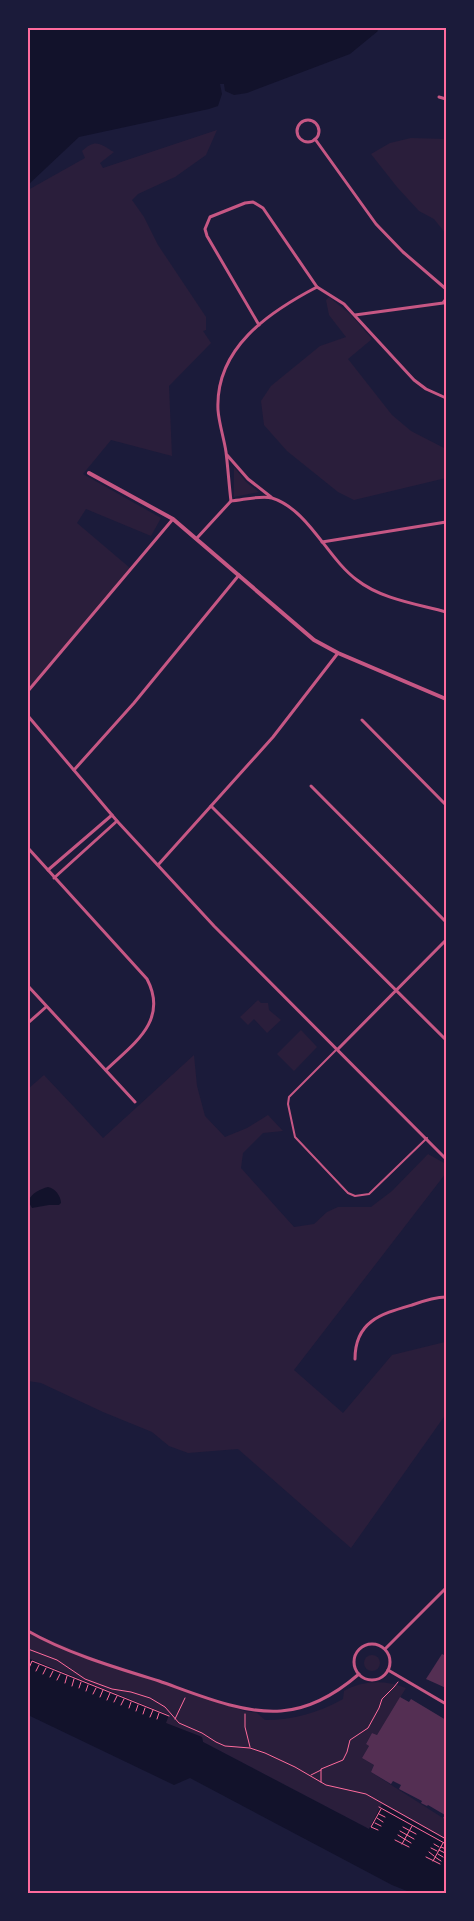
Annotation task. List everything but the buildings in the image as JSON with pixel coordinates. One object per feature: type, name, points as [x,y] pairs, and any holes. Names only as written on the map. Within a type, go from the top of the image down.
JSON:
[{"type":"street","points":[[440,97],[446,99]]},
{"type":"street","points":[[308,120],[314,123],[318,129],[315,139],[309,142],[300,138],[297,129],[301,122],[308,120]]},
{"type":"street","points":[[315,139],[376,224],[402,252],[446,289]]},
{"type":"street","points":[[259,324],[207,236],[205,226],[210,217],[252,202],[267,214],[317,287],[337,299],[354,315],[414,380],[426,389],[446,398]]},
{"type":"street","points":[[231,501],[226,453],[218,412],[218,397],[222,378],[236,348],[248,334],[292,300],[317,287]]},
{"type":"street","points":[[354,315],[443,303],[446,299]]},
{"type":"street","points":[[226,453],[248,478],[271,498],[293,511],[347,572],[368,588],[446,612]]},
{"type":"street","points":[[89,473],[173,519],[314,640],[338,653],[446,699]]},
{"type":"street","points":[[197,538],[231,501],[271,498]]},
{"type":"street","points":[[28,691],[173,519]]},
{"type":"street","points":[[322,542],[446,522]]},
{"type":"street","points":[[74,770],[134,703],[239,575]]},
{"type":"street","points":[[158,865],[273,738],[338,653]]},
{"type":"street","points":[[28,716],[117,821],[214,926],[446,1159]]},
{"type":"street","points":[[362,720],[446,805]]},
{"type":"street","points":[[311,786],[446,922]]},
{"type":"street","points":[[211,806],[446,1040]]},
{"type":"street","points":[[48,870],[112,815]]},
{"type":"street","points":[[54,878],[117,821]]},
{"type":"street","points":[[28,848],[147,979],[151,988],[154,1004],[147,1029],[106,1070]]},
{"type":"street","points":[[338,1049],[446,940]]},
{"type":"street","points":[[28,986],[135,1102]]},
{"type":"street","points":[[28,1023],[46,1007]]},
{"type":"street","points":[[355,1359],[357,1341],[363,1330],[376,1317],[431,1299],[446,1297]]},
{"type":"street","points":[[385,1649],[446,1588]]},
{"type":"street","points":[[28,1631],[46,1640],[125,1670],[250,1709],[280,1711],[309,1706],[346,1685],[359,1674]]},
{"type":"street","points":[[368,1644],[374,1644],[385,1649],[390,1658],[388,1670],[385,1675],[368,1680],[359,1674],[354,1663],[357,1651],[368,1644]]},
{"type":"street","points":[[388,1670],[446,1704]]},
{"type":"lane","points":[[338,1049],[289,1097],[288,1104],[295,1137],[348,1192],[355,1196],[369,1194],[427,1138]]},
{"type":"path","points":[[28,1649],[63,1663],[85,1679],[112,1689],[150,1698],[165,1707],[179,1723],[197,1730],[219,1744],[250,1748],[281,1759],[321,1782],[370,1796],[446,1839]]},
{"type":"path","points":[[29,1668],[32,1661],[169,1716]]},
{"type":"path","points":[[36,1671],[39,1664]]},
{"type":"path","points":[[43,1674],[46,1667]]},
{"type":"path","points":[[50,1677],[53,1670]]},
{"type":"path","points":[[57,1680],[60,1672]]},
{"type":"path","points":[[65,1683],[68,1675]]},
{"type":"path","points":[[72,1686],[75,1678]]},
{"type":"path","points":[[79,1688],[82,1681]]},
{"type":"path","points":[[86,1691],[89,1684]]},
{"type":"path","points":[[310,1776],[343,1760],[350,1740],[368,1728],[382,1699],[396,1684]]},
{"type":"path","points":[[93,1694],[96,1687]]},
{"type":"path","points":[[100,1696],[103,1690]]},
{"type":"path","points":[[107,1700],[110,1692]]},
{"type":"path","points":[[114,1702],[117,1695]]},
{"type":"path","points":[[121,1705],[124,1698]]},
{"type":"path","points":[[175,1719],[185,1698]]},
{"type":"path","points":[[129,1708],[131,1701]]},
{"type":"path","points":[[136,1711],[139,1704]]},
{"type":"path","points":[[143,1714],[146,1707]]},
{"type":"path","points":[[150,1716],[153,1710]]},
{"type":"path","points":[[157,1719],[160,1712]]},
{"type":"path","points":[[246,1714],[245,1727],[250,1748]]},
{"type":"path","points":[[321,1769],[321,1782]]},
{"type":"path","points":[[378,1830],[371,1827],[380,1808],[446,1844]]},
{"type":"path","points":[[378,1813],[385,1818]]},
{"type":"path","points":[[376,1818],[383,1822]]},
{"type":"path","points":[[374,1822],[381,1826]]},
{"type":"path","points":[[402,1844],[413,1825]]},
{"type":"path","points":[[403,1827],[416,1834]]},
{"type":"path","points":[[400,1831],[414,1839]]},
{"type":"path","points":[[398,1836],[411,1843]]},
{"type":"path","points":[[395,1840],[409,1847]]},
{"type":"path","points":[[433,1860],[444,1842]]},
{"type":"path","points":[[434,1844],[444,1857]]},
{"type":"path","points":[[431,1848],[445,1853]]},
{"type":"path","points":[[439,1850],[446,1850]]},
{"type":"path","points":[[429,1852],[441,1860]]},
{"type":"path","points":[[426,1857],[440,1864]]},
{"type":"shaded area","points":[[28,28],[376,28],[378,31],[350,54],[247,93],[234,95],[225,91],[224,84],[220,84],[222,94],[218,106],[79,137],[28,185]]},
{"type":"shaded area","points":[[217,130],[206,155],[175,177],[138,194],[132,200],[144,217],[158,245],[206,317],[206,330],[203,331],[211,343],[169,386],[172,456],[111,440],[83,474],[161,518],[151,536],[86,509],[77,523],[130,568],[28,690],[28,190],[85,158],[82,151],[95,143],[114,152],[100,163],[103,168]]},
{"type":"shaded area","points":[[411,138],[446,139],[446,234],[434,219],[419,211],[371,154],[390,143]]},
{"type":"shaded area","points":[[329,297],[351,315],[372,339],[348,359],[392,415],[411,431],[446,449],[446,478],[354,500],[338,492],[287,451],[264,425],[261,401],[271,386],[320,346],[346,337],[329,315],[326,300]]},
{"type":"shaded area","points":[[234,467],[246,482],[259,492],[234,497]]},
{"type":"shaded area","points":[[258,1000],[261,1003],[268,1003],[269,1010],[281,1020],[267,1033],[254,1019],[248,1025],[240,1017]]},
{"type":"shaded area","points":[[301,1030],[317,1047],[294,1071],[277,1054]]},
{"type":"shaded area","points":[[194,1055],[197,1086],[205,1116],[225,1137],[247,1128],[268,1115],[283,1131],[263,1133],[243,1153],[241,1168],[294,1227],[314,1224],[327,1212],[338,1207],[371,1207],[392,1191],[428,1154],[446,1164],[446,1173],[294,1370],[343,1413],[392,1355],[445,1342],[446,1344],[446,1414],[351,1548],[238,1449],[188,1453],[169,1446],[152,1432],[41,1383],[28,1381],[28,1089],[44,1075],[103,1138]]},
{"type":"shaded area","points":[[48,1187],[57,1193],[61,1203],[59,1205],[32,1208],[28,1201],[30,1198],[36,1192]]},
{"type":"shaded area","points":[[28,1631],[113,1666],[244,1711],[257,1713],[265,1720],[285,1719],[315,1712],[343,1699],[344,1691],[367,1683],[375,1682],[406,1688],[377,1735],[372,1733],[366,1744],[369,1746],[362,1758],[374,1765],[371,1772],[446,1820],[446,1840],[382,1805],[369,1829],[203,1742],[202,1737],[165,1723],[168,1715],[28,1658]]},
{"type":"shaded area","points":[[369,1655],[375,1655],[380,1660],[378,1669],[369,1671],[364,1666],[364,1660]]},
{"type":"shaded area","points":[[28,1658],[169,1715],[166,1723],[202,1737],[203,1742],[369,1829],[382,1804],[446,1840],[446,1893],[412,1893],[392,1885],[190,1778],[174,1785],[28,1715]]}]
